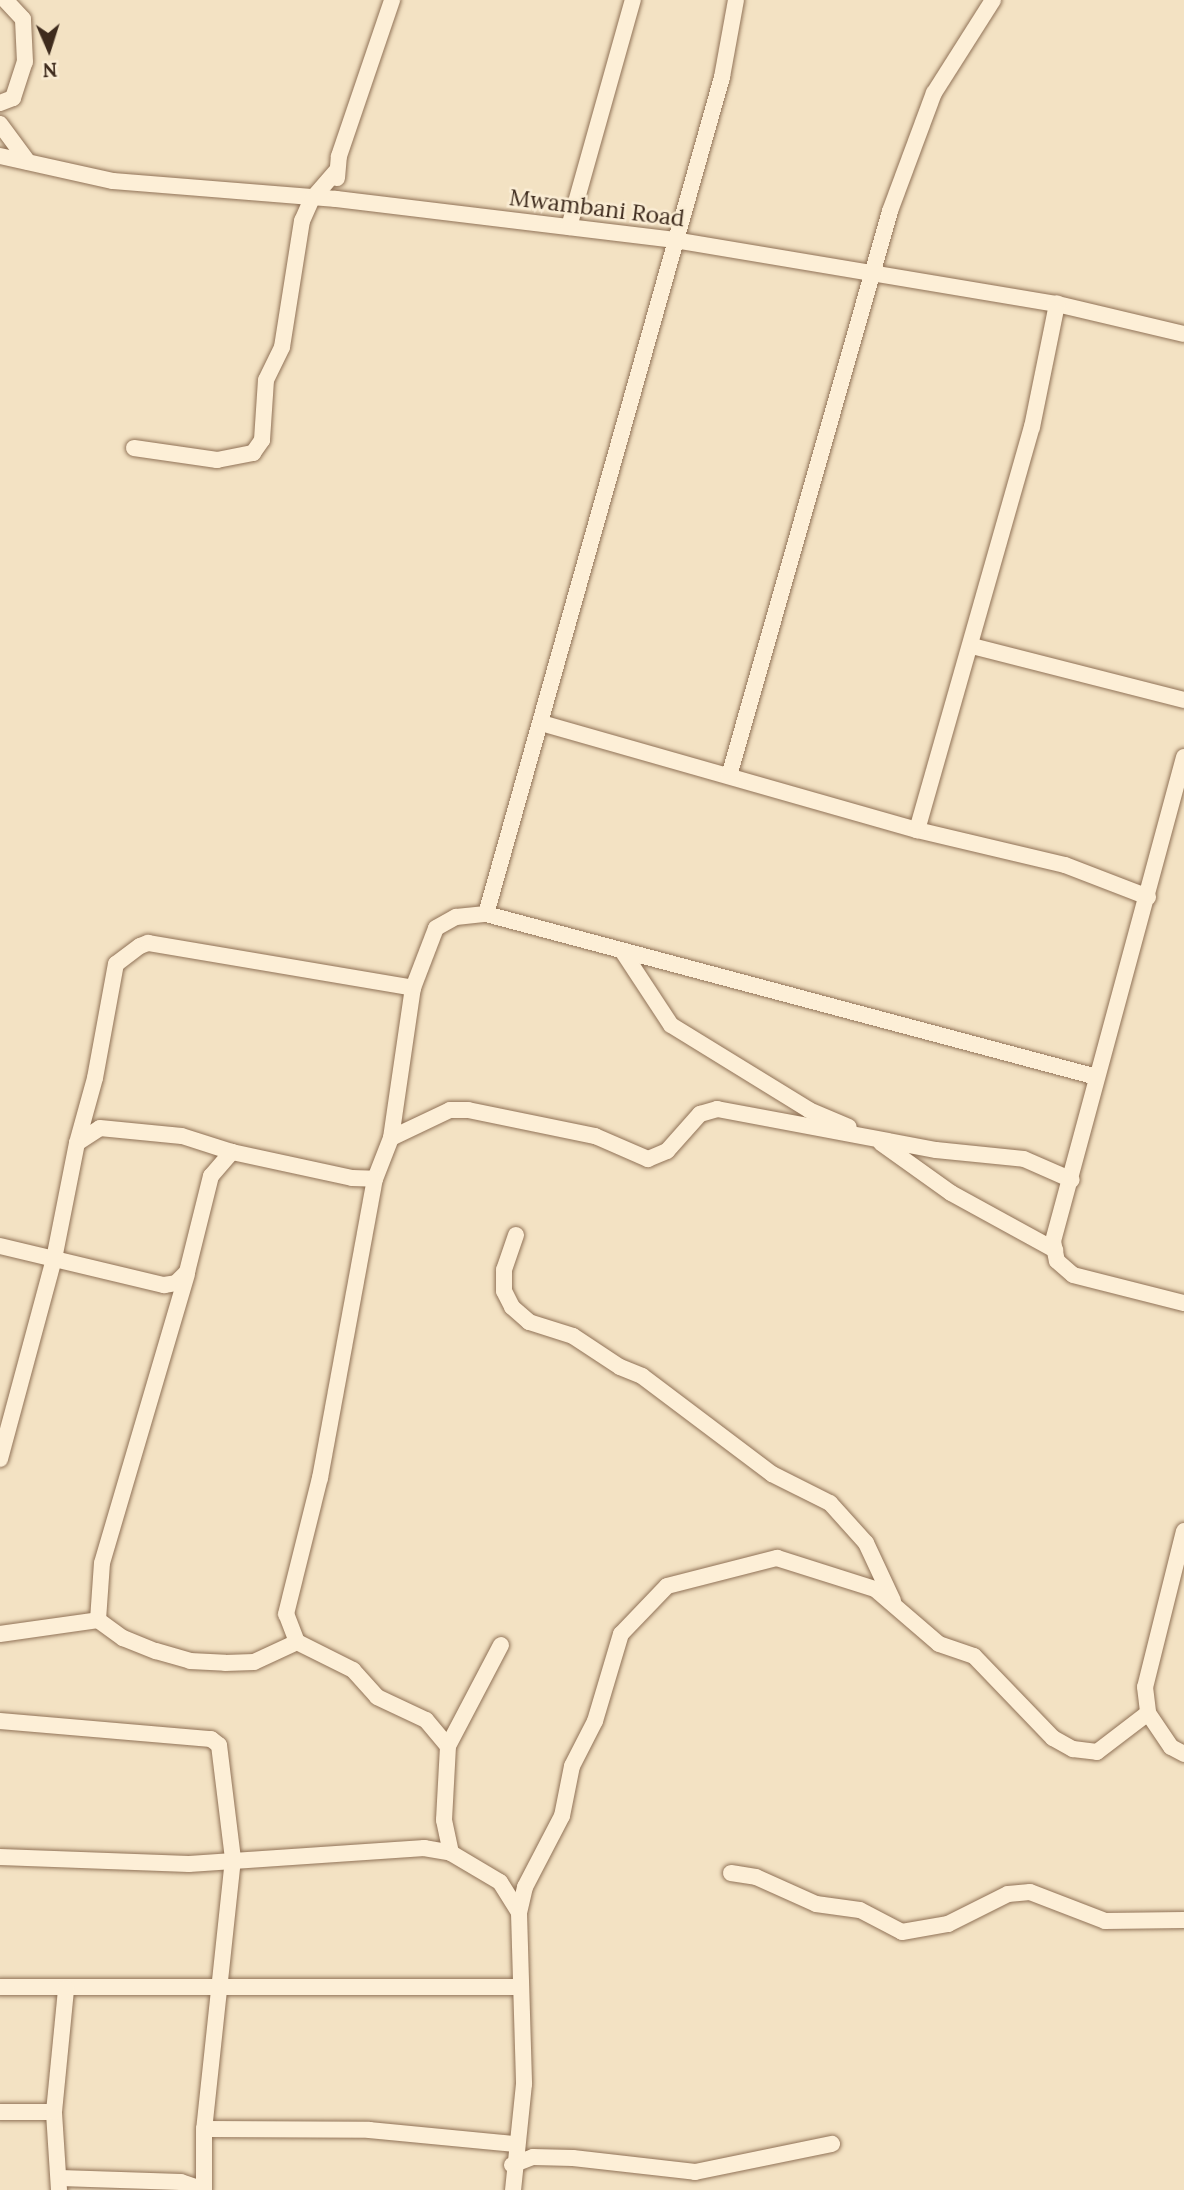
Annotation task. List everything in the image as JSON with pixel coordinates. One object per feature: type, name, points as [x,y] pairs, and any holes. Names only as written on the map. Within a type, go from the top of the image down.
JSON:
[{"type":"street","points":[[0,103],[13,98],[26,62],[23,19],[5,0]]},
{"type":"street","points":[[336,198],[337,170],[392,0]]},
{"type":"street","points":[[569,227],[633,0]]},
{"type":"street","points":[[486,914],[722,77],[736,0]]},
{"type":"street","points":[[729,776],[807,513],[872,270],[934,93],[993,0]]},
{"type":"street","points":[[0,124],[28,162]]},
{"type":"street","name":"Mwambani Road","points":[[0,156],[113,181],[312,199],[336,198],[674,240],[872,270],[1057,304],[1184,334]]},
{"type":"street","points":[[134,448],[217,460],[253,453],[262,440],[266,380],[282,347],[302,221],[312,199],[337,170]]},
{"type":"street","points":[[917,830],[972,646],[1032,427],[1057,304]]},
{"type":"street","points":[[972,646],[1184,700]]},
{"type":"street","points":[[541,723],[917,830],[1065,865],[1148,897]]},
{"type":"street","points":[[1184,757],[1097,1077],[1072,1180],[1053,1241],[1057,1261],[1073,1275],[1184,1303]]},
{"type":"street","points":[[449,1745],[426,1720],[377,1697],[353,1670],[297,1642],[286,1614],[320,1478],[375,1179],[391,1138],[413,988],[436,928],[456,917],[486,914],[1097,1077]]},
{"type":"street","points":[[0,1459],[54,1258],[77,1143],[96,1078],[117,964],[148,943],[413,988]]},
{"type":"street","points":[[623,952],[671,1025],[809,1110],[876,1139],[951,1193],[1055,1250]]},
{"type":"street","points":[[391,1138],[450,1110],[468,1110],[595,1136],[648,1159],[667,1151],[708,1108],[876,1139],[1024,1159],[1072,1180]]},
{"type":"street","points":[[77,1143],[100,1128],[182,1136],[232,1152],[352,1178],[375,1179]]},
{"type":"street","points":[[98,1620],[102,1563],[187,1272],[211,1176],[232,1152]]},
{"type":"street","points":[[516,1235],[504,1270],[504,1291],[512,1307],[529,1322],[573,1336],[620,1367],[642,1376],[772,1474],[830,1503],[866,1543],[894,1603]]},
{"type":"street","points":[[0,1246],[164,1285],[176,1283],[187,1272]]},
{"type":"street","points":[[1184,1531],[1149,1656],[1144,1687],[1148,1713],[1171,1747],[1184,1754]]},
{"type":"street","points":[[513,2190],[512,2165],[524,2084],[519,1987],[519,1913],[525,1887],[562,1816],[572,1766],[595,1721],[621,1634],[667,1586],[777,1558],[875,1589],[939,1644],[974,1656],[1054,1738],[1073,1749],[1097,1752],[1148,1713]]},
{"type":"street","points":[[0,1634],[98,1620],[139,1645],[190,1661],[254,1662],[297,1642]]},
{"type":"street","points":[[452,1853],[443,1820],[449,1745],[501,1645]]},
{"type":"street","points":[[0,1721],[211,1739],[219,1745],[233,1859],[217,1986],[204,2129],[204,2190],[181,2182],[59,2184],[54,2112],[65,1989]]},
{"type":"street","points":[[0,1857],[190,1864],[424,1848],[452,1853],[500,1882],[519,1913]]},
{"type":"street","points":[[731,1873],[756,1877],[816,1904],[860,1910],[901,1932],[948,1924],[1008,1894],[1030,1892],[1105,1921],[1184,1920]]},
{"type":"street","points":[[0,1987],[519,1987]]},
{"type":"street","points":[[0,2112],[54,2112]]},
{"type":"street","points":[[204,2129],[369,2130],[515,2144]]},
{"type":"street","points":[[512,2165],[533,2157],[573,2158],[695,2172],[832,2144]]}]
